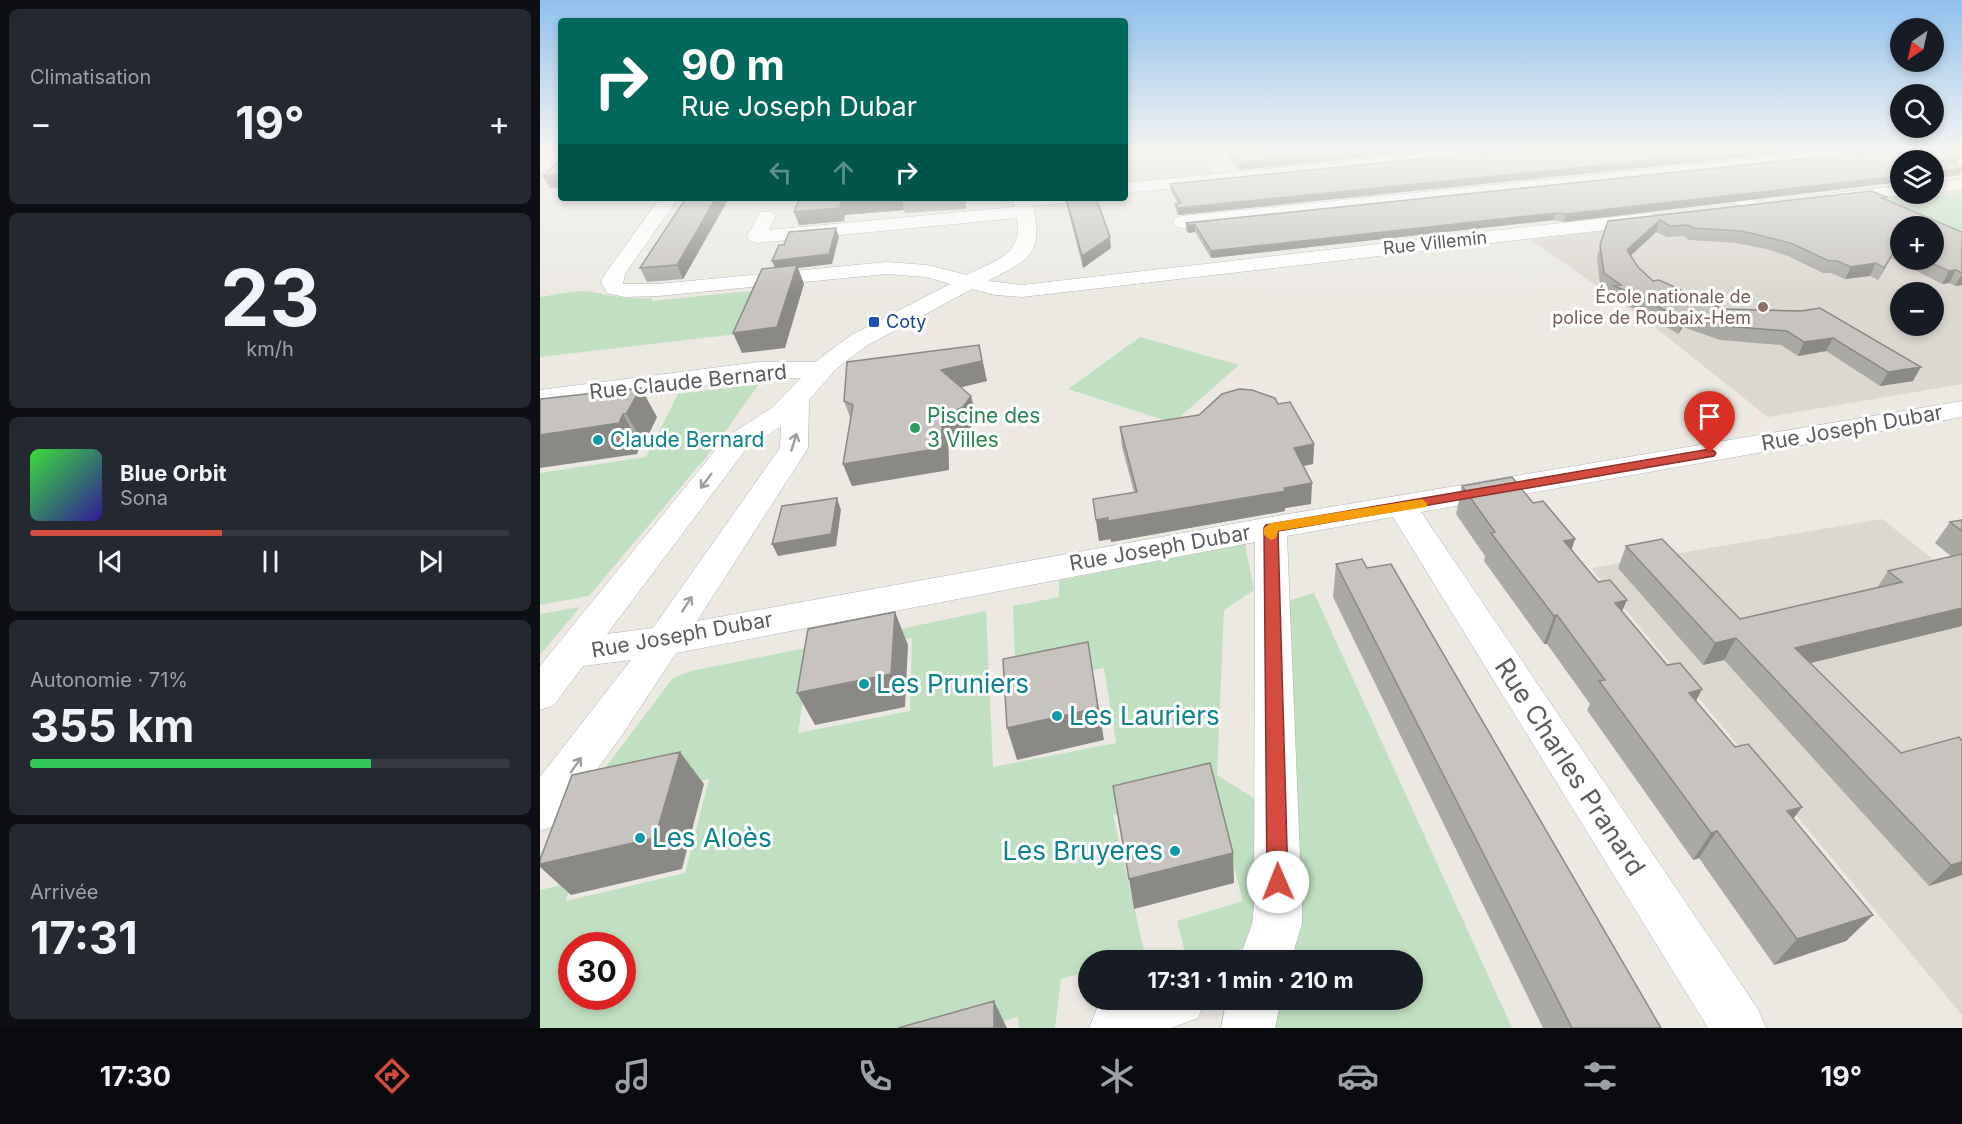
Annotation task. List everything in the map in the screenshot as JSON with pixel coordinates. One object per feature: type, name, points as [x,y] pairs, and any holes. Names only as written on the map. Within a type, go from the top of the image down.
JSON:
[{"type":"street","points":[[1322,199],[1343,221]]},
{"type":"street","points":[[1182,222],[1398,199]]},
{"type":"street","points":[[1487,199],[1496,205]]},
{"type":"street","points":[[1738,199],[1754,207]]},
{"type":"street","points":[[1810,201],[1828,199]]},
{"type":"street","name":"Rue Villemin","points":[[667,201],[612,282],[615,288],[625,291],[685,288],[887,268],[927,271],[1001,290],[1022,291],[1363,243],[1534,233],[1671,217]]},
{"type":"street","points":[[766,216],[756,237],[1044,201]]},
{"type":"street","points":[[540,694],[730,450],[748,435],[782,414],[796,401],[821,370],[858,341],[1007,262],[1025,249],[1029,236],[1023,204]]},
{"type":"street","points":[[1718,211],[1775,204]]},
{"type":"street","points":[[1515,219],[1534,233]]},
{"type":"street","name":"Rue Claude Bernard","points":[[548,398],[759,370],[821,370]]},
{"type":"street","points":[[540,811],[567,777],[663,641],[794,448],[797,436],[793,420],[796,401]]},
{"type":"street","name":"Rue Joseph Dubar","points":[[572,653],[663,641],[1271,528],[1962,409]]},
{"type":"street","name":"Rue Charles Pranard","points":[[1402,507],[1739,1028]]},
{"type":"street","points":[[1268,950],[1277,924],[1278,906],[1271,528]]},
{"type":"street","points":[[1116,1028],[1119,1020],[1142,1010]]},
{"type":"street","points":[[1248,1028],[1252,1010]]},
{"type":"shaded area","name":"École nationale de police de Roubaix-Hem","points":[[1860,199],[1890,199],[1890,204],[1940,204],[1962,213],[1962,384],[1768,417],[1647,321],[1531,240]]},
{"type":"shaded area","points":[[1882,519],[1962,582],[1962,1015],[1591,568]]},
{"type":"green space","points":[[1890,199],[1890,204],[1944,204],[1944,199],[1962,199],[1962,232],[1944,228],[1944,216],[1907,216],[1864,200]]},
{"type":"green space","points":[[801,286],[746,333],[540,357],[540,297],[586,291],[628,298],[652,298],[652,301]]},
{"type":"green space","points":[[1140,337],[1239,365],[1173,423],[1068,389]]},
{"type":"green space","points":[[759,384],[713,449],[589,596],[540,605],[540,473],[646,457],[678,394]]},
{"type":"green space","points":[[1245,544],[1254,590],[1224,610],[1217,775],[1255,799],[1262,891],[1253,933],[1243,947],[1239,950],[1184,950],[1177,921],[1243,901],[1214,789],[1113,815],[1144,950],[1078,950],[1078,974],[1061,979],[1055,1028],[1019,1028],[1018,1017],[978,1028],[540,1028],[540,890],[571,883],[566,901],[685,873],[709,779],[586,806],[540,865],[540,854],[673,678],[691,671],[811,647],[798,733],[910,711],[912,638],[827,654],[829,644],[986,611],[993,767],[1116,743],[1104,668],[1016,685],[1013,606],[1059,597],[1059,581]]},
{"type":"green space","points":[[1314,593],[1512,1028],[1274,1028],[1279,1010],[1423,1010],[1423,950],[1293,950],[1284,602]]},
{"type":"green space","points":[[580,607],[540,655],[540,614]]},
{"type":"building","points":[[1179,199],[1268,199],[1178,208],[1175,204],[1181,203]]},
{"type":"building","points":[[1418,199],[1698,199],[1211,251],[1195,225],[1186,223]]},
{"type":"building","points":[[1801,199],[1884,199],[1890,201],[1890,204],[1896,204],[1924,216],[1890,216],[1890,258],[1884,268],[1876,263],[1851,267],[1837,261],[1829,261],[1793,244],[1741,231],[1693,228],[1688,225],[1670,226],[1660,220],[1627,250],[1638,267],[1653,281],[1659,280],[1723,309],[1801,311],[1820,308],[1921,367],[1888,372],[1833,338],[1804,342],[1787,331],[1725,326],[1688,314],[1683,321],[1644,298],[1614,286],[1621,285],[1604,273],[1600,245],[1608,221]]},
{"type":"building","points":[[684,201],[714,201],[677,265],[640,268]]},
{"type":"building","points":[[799,201],[854,201],[841,202],[840,208],[794,212]]},
{"type":"building","points":[[1067,201],[1097,201],[1110,237],[1082,256]]},
{"type":"building","points":[[1944,224],[1962,232],[1962,273],[1956,270],[1944,269]]},
{"type":"building","points":[[836,228],[829,254],[772,261],[779,245],[784,245],[789,232]]},
{"type":"building","points":[[797,265],[777,327],[733,333],[762,269]]},
{"type":"building","name":"Piscine des 3 Villes","points":[[979,345],[982,361],[941,370],[971,396],[963,407],[942,416],[942,448],[843,464],[853,405],[844,401],[847,362]]},
{"type":"building","points":[[641,388],[619,423],[540,435],[540,399]]},
{"type":"building","points":[[1239,389],[1252,390],[1275,398],[1278,404],[1290,402],[1314,444],[1294,448],[1312,483],[1284,488],[1286,491],[1108,521],[1108,518],[1096,520],[1093,499],[1137,492],[1120,427],[1199,415],[1222,394]]},
{"type":"building","points":[[1512,477],[1533,503],[1543,501],[1575,539],[1564,541],[1598,582],[1610,580],[1627,600],[1615,603],[1667,665],[1680,663],[1702,689],[1689,693],[1735,747],[1748,744],[1802,807],[1787,811],[1873,915],[1797,939],[1717,831],[1711,833],[1599,681],[1605,680],[1557,615],[1554,616],[1491,533],[1495,532],[1462,486]]},
{"type":"building","points":[[837,498],[831,534],[772,544],[782,506]]},
{"type":"building","points":[[1962,520],[1962,531],[1950,522]]},
{"type":"building","points":[[1662,539],[1740,619],[1902,582],[1888,571],[1962,554],[1962,608],[1795,648],[1901,753],[1959,737],[1962,741],[1962,862],[1951,865],[1736,638],[1715,643],[1626,546]]},
{"type":"building","points":[[1362,559],[1367,568],[1391,564],[1661,1028],[1572,1028],[1336,564]]},
{"type":"building","points":[[895,612],[891,674],[797,693],[808,629]]},
{"type":"building","points":[[1088,642],[1098,708],[1007,728],[1003,659]]},
{"type":"building","points":[[680,752],[655,838],[540,864],[572,775]]},
{"type":"building","name":"Les Bruyeres","points":[[1210,763],[1233,853],[1129,879],[1113,786]]},
{"type":"building","points":[[994,1001],[994,1028],[898,1028]]},
{"type":"slow traffic","points":[[1271,535],[1271,528],[1422,504]]},
{"type":"place","name":"École nationale de police de Roubaix-Hem","points":[[1763,307]]},
{"type":"place","name":"Coty","points":[[874,322]]},
{"type":"place","name":"Piscine des 3 Villes","points":[[915,428]]},
{"type":"place","name":"Claude Bernard","points":[[598,440]]},
{"type":"place","name":"Les Pruniers","points":[[864,684]]},
{"type":"place","name":"Les Lauriers","points":[[1057,716]]},
{"type":"place","name":"Les Aloès","points":[[640,838]]},
{"type":"place","name":"Les Bruyeres","points":[[1175,851]]},
{"type":"route","points":[[1278,882],[1271,528],[1710,453]]}]
